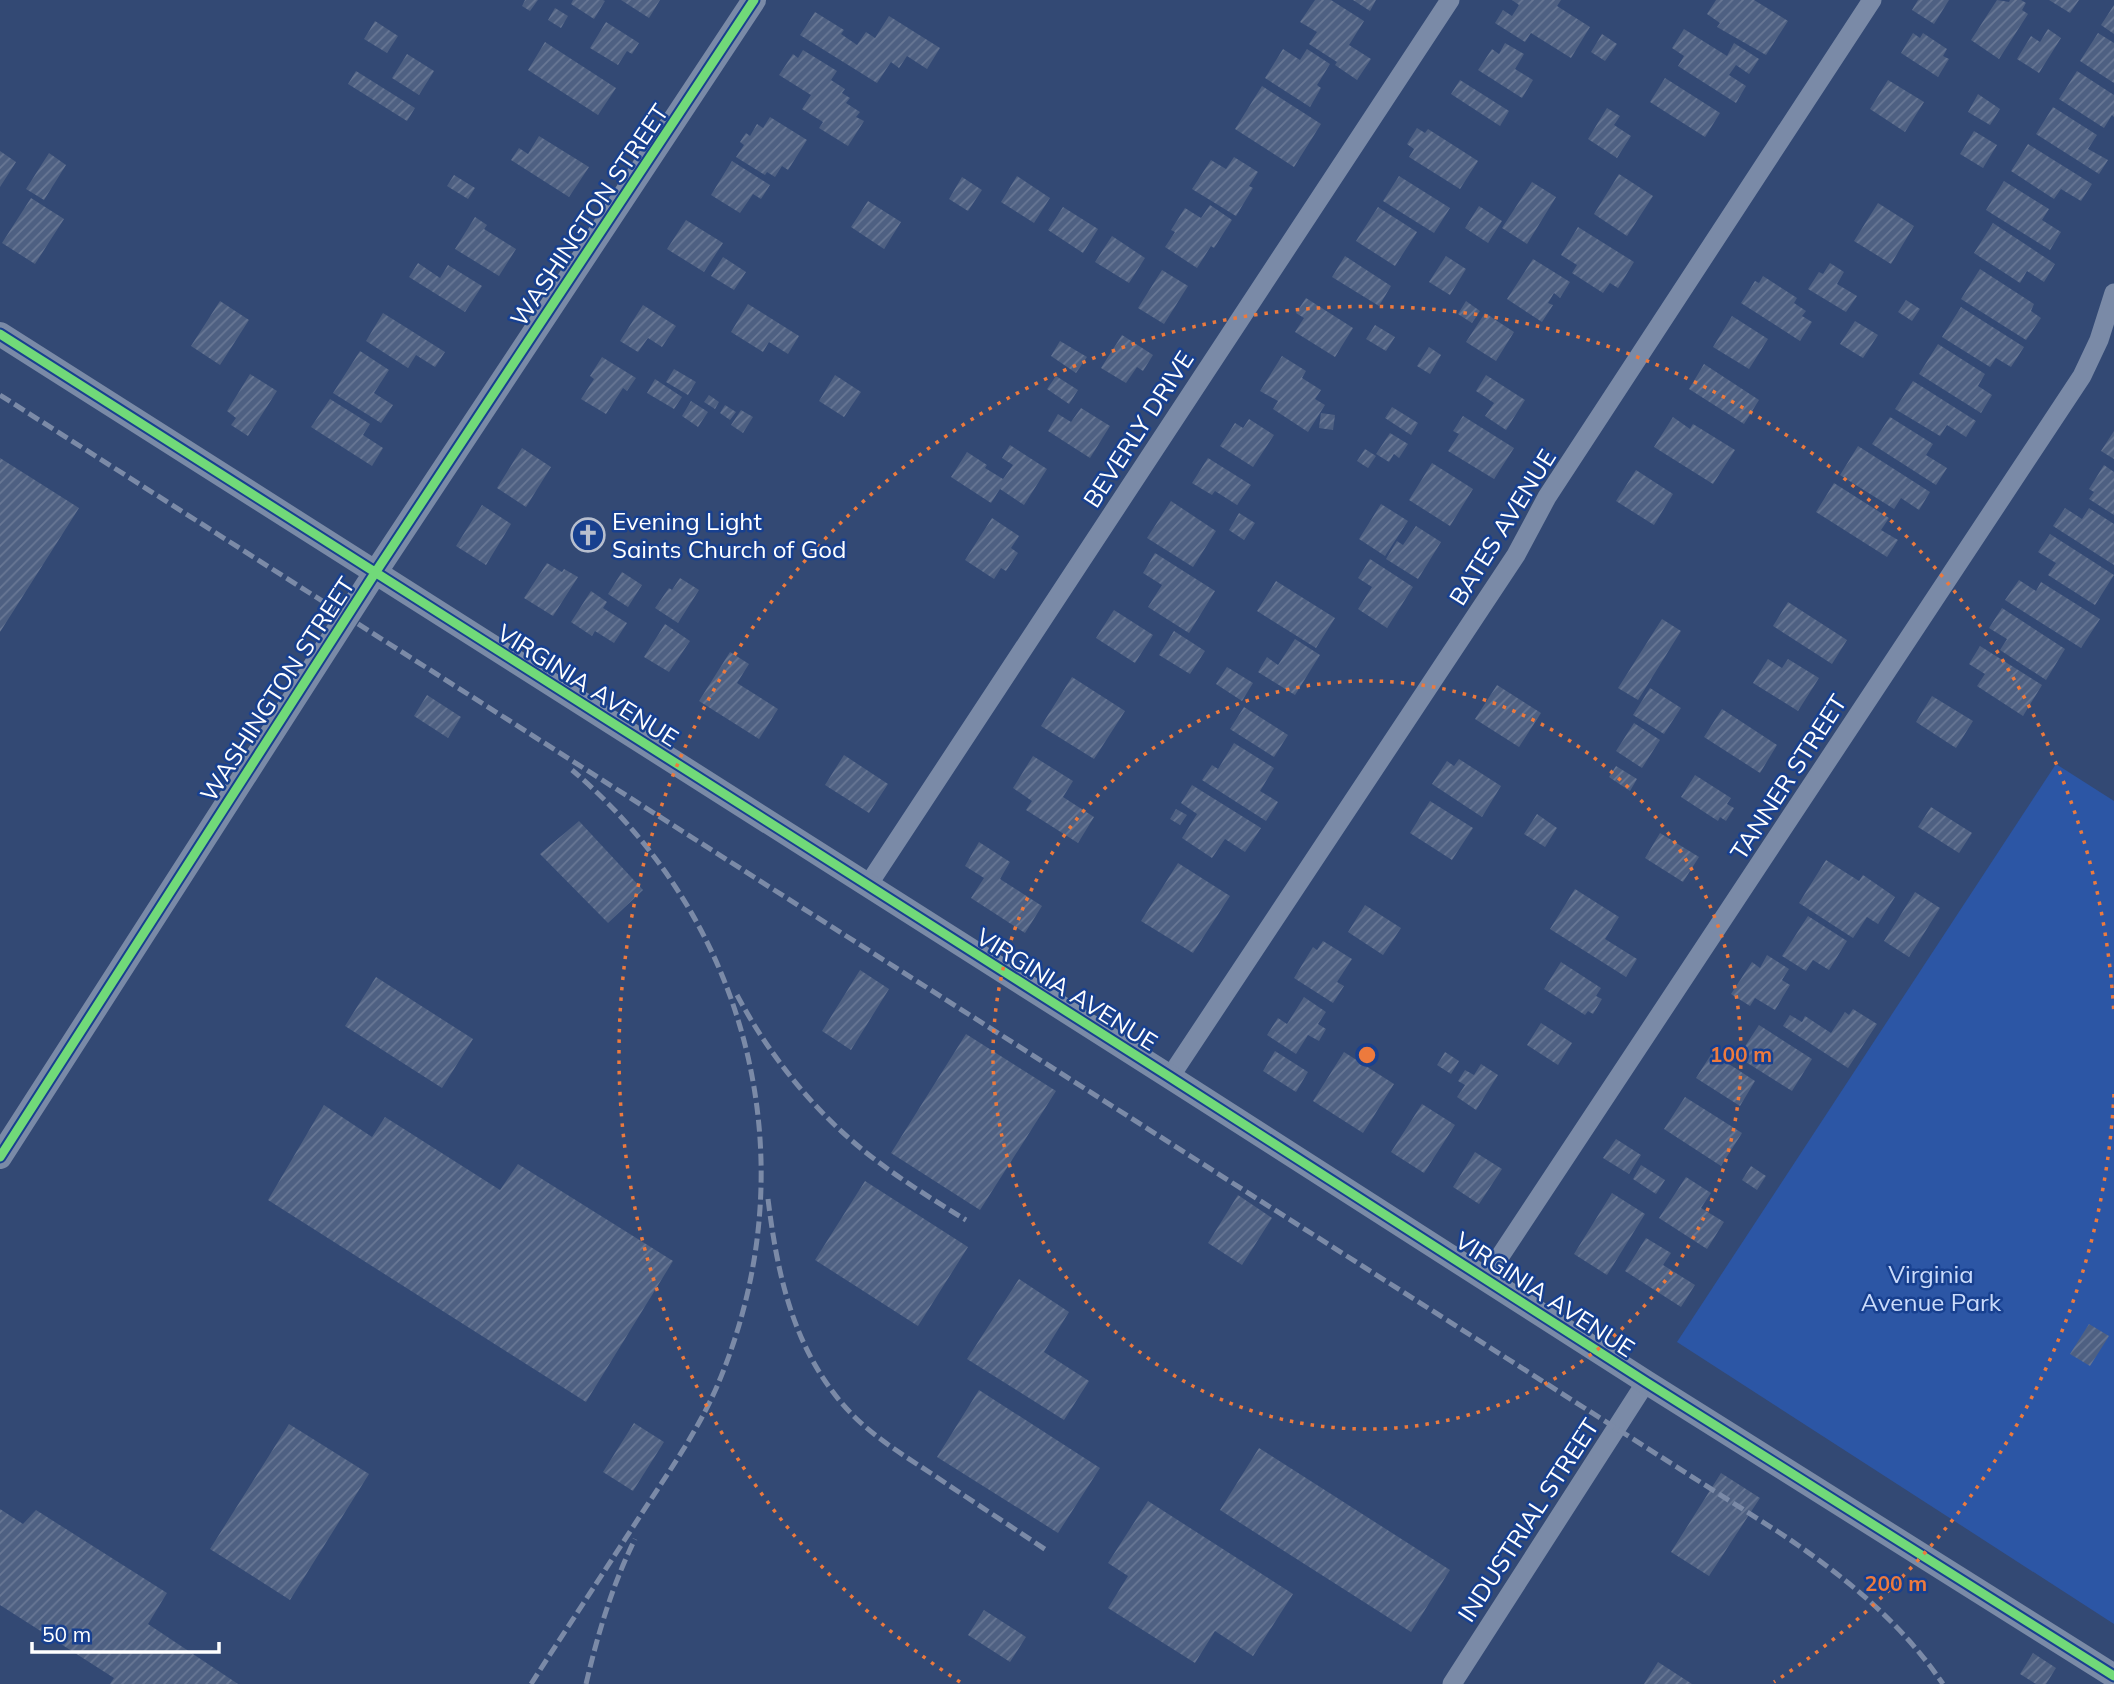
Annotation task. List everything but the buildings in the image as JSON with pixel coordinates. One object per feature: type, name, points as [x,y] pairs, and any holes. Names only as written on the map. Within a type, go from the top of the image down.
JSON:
[{"type":"street","name":"WASHINGTON STREET","points":[[0,1157],[374,573],[754,0]]},
{"type":"street","name":"BEVERLY DRIVE","points":[[868,885],[1450,0]]},
{"type":"street","name":"BATES AVENUE","points":[[1170,1077],[1516,555],[1547,497],[1871,0]]},
{"type":"street","name":"TANNER STREET","points":[[1485,1279],[2082,376],[2099,340],[2114,293]]},
{"type":"street","name":"VIRGINIA AVENUE","points":[[0,334],[1646,1382],[2114,1676]]},
{"type":"street","name":"INDUSTRIAL STREET","points":[[1452,1684],[1646,1382]]},
{"type":"green space","name":"Virginia Avenue Park","points":[[2056,764],[2114,801],[2114,1624],[1677,1342]]},
{"type":"railway","points":[[0,395],[1780,1533],[1826,1565],[1869,1601],[1908,1640],[1943,1684]]},
{"type":"railway","points":[[531,1684],[682,1451],[710,1401],[746,1301],[759,1218],[760,1134],[747,1053],[722,974],[684,900],[634,831],[572,770]]},
{"type":"railway","points":[[737,995],[764,1041],[796,1084],[833,1123],[884,1166],[966,1220]]},
{"type":"railway","points":[[768,1199],[776,1253],[789,1306],[810,1355],[823,1379],[840,1401],[850,1413],[885,1442],[1046,1550]]},
{"type":"railway","points":[[586,1684],[606,1610],[635,1539]]},
{"type":"cycle path","points":[[0,1157],[375,573],[754,0]]},
{"type":"cycle path","points":[[0,334],[1646,1382],[2114,1676]]},
{"type":"place","name":"Evening Light Saints Church of God","points":[[588,535]]}]
